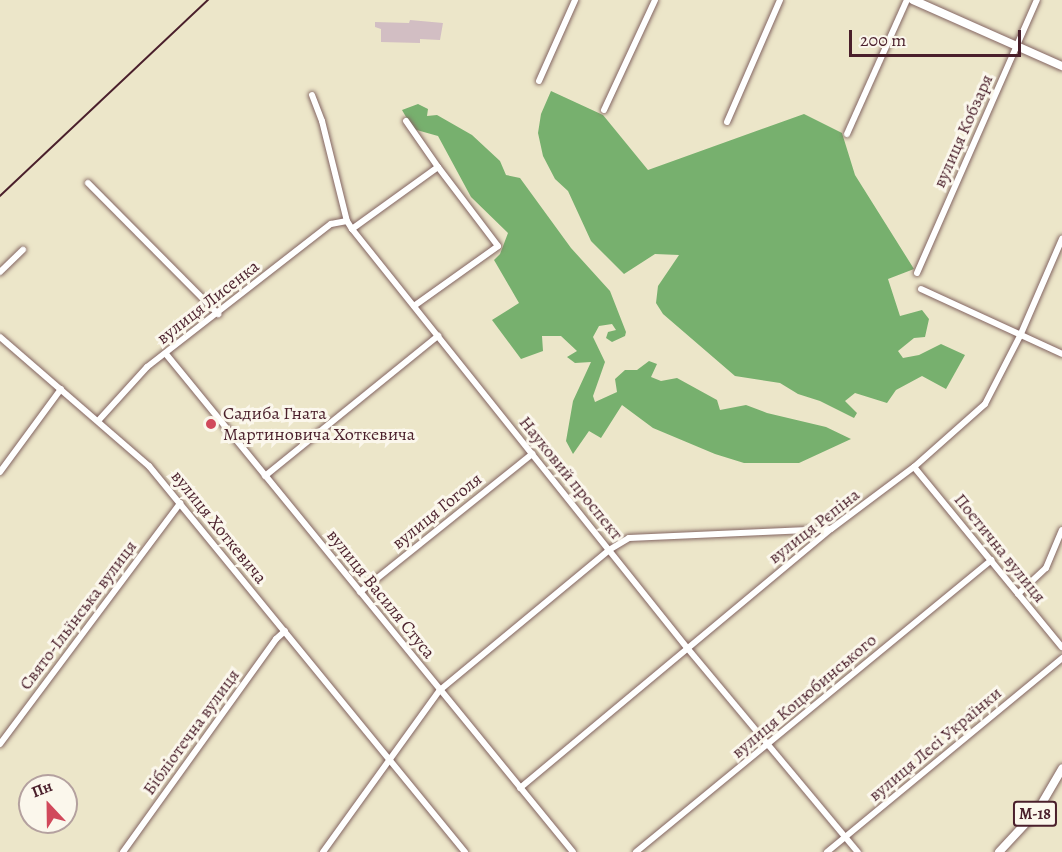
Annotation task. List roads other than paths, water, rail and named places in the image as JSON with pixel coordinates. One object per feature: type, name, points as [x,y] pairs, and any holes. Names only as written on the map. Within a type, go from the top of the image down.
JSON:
[{"type":"highway","points":[[913,0],[1062,66]]},
{"type":"highway","name":"М-18","points":[[999,852],[1038,810],[1062,769]]},
{"type":"street","points":[[539,81],[575,0]]},
{"type":"street","points":[[604,110],[655,0]]},
{"type":"street","points":[[727,122],[780,0]]},
{"type":"street","points":[[847,134],[907,0]]},
{"type":"street","name":"вулиця Кобзаря","points":[[917,273],[1037,0]]},
{"type":"street","name":"Науковий проспект","points":[[312,95],[322,121],[347,221],[352,229],[688,649],[858,852]]},
{"type":"street","points":[[406,121],[498,246],[414,306]]},
{"type":"street","points":[[352,229],[438,167]]},
{"type":"street","points":[[88,183],[218,314]]},
{"type":"street","name":"вулиця Лисенка","points":[[98,421],[147,367],[331,224],[347,221]]},
{"type":"street","name":"вулиця Рєпіна","points":[[520,788],[831,529],[914,467],[985,404],[1020,336],[1062,239]]},
{"type":"street","points":[[0,272],[22,250]]},
{"type":"street","points":[[921,289],[1062,354]]},
{"type":"street","points":[[265,476],[438,336]]},
{"type":"street","name":"вулиця Хоткевича","points":[[0,337],[149,465],[465,852]]},
{"type":"street","name":"вулиця Василя Стуса","points":[[166,354],[573,852]]},
{"type":"street","points":[[0,472],[61,389]]},
{"type":"street","name":"вулиця Гоголя","points":[[360,592],[532,454]]},
{"type":"street","name":"Поетична вулиця","points":[[914,467],[1062,647]]},
{"type":"street","name":"Свято-Ільїнська вулиця","points":[[0,744],[180,503]]},
{"type":"street","points":[[323,852],[440,690],[609,550],[629,538],[831,529]]},
{"type":"street","points":[[1018,594],[1046,568],[1062,530]]},
{"type":"street","name":"вулиця Коцюбинського","points":[[636,852],[769,745],[991,560]]},
{"type":"street","name":"Бібліотечна вулиця","points":[[123,852],[276,639],[285,631]]},
{"type":"street","name":"вулиця Лесі Українки","points":[[827,852],[1062,658]]},
{"type":"railway","points":[[0,196],[208,0]]},
{"type":"place","name":"Садиба Гната Мартиновича Хоткевича","points":[[211,424]]}]
